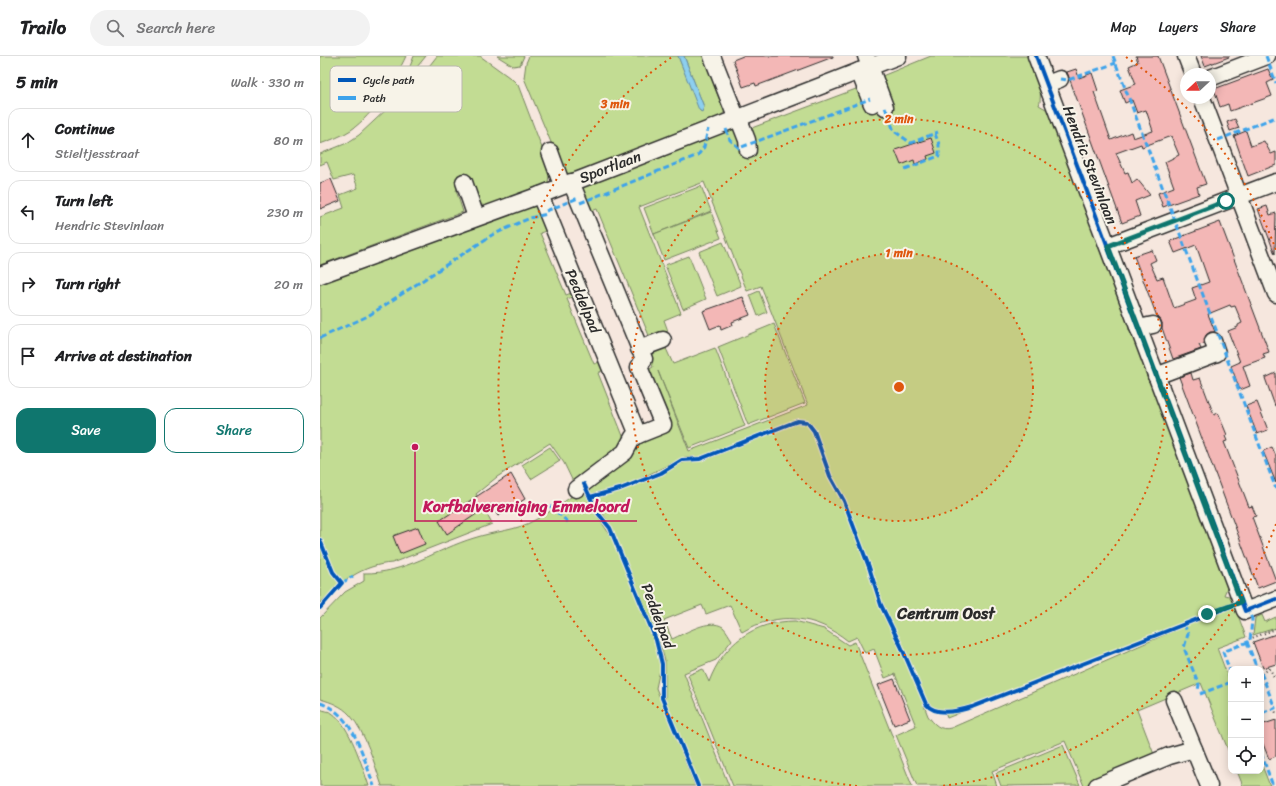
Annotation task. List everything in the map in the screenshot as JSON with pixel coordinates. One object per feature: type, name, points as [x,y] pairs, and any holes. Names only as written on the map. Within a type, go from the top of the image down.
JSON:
[{"type":"street","points":[[712,56],[731,121],[747,140],[748,150]]},
{"type":"street","name":"Sportlaan","points":[[320,275],[540,195],[731,121],[865,64],[898,56]]},
{"type":"street","name":"Hendric Stevinlaan","points":[[1036,56],[1053,81],[1108,246],[1146,325],[1156,376],[1245,611],[1276,599]]},
{"type":"street","points":[[1186,56],[1191,68]]},
{"type":"street","points":[[1216,76],[1267,56]]},
{"type":"street","points":[[865,64],[878,106]]},
{"type":"street","points":[[1204,104],[1239,196],[1262,271],[1276,294]]},
{"type":"street","points":[[550,152],[567,184],[644,359],[639,367],[663,425],[633,437],[625,452],[580,486]]},
{"type":"street","points":[[464,182],[476,217]]},
{"type":"street","points":[[1108,246],[1276,182]]},
{"type":"street","name":"Peddelpad","points":[[540,195],[638,435]]},
{"type":"street","points":[[639,349],[662,340]]},
{"type":"street","points":[[1156,376],[1218,353],[1213,341]]},
{"type":"street","points":[[1174,700],[1209,786]]},
{"type":"street","points":[[1097,786],[1169,756],[1194,749]]},
{"type":"path","points":[[1249,639],[1276,629]]},
{"type":"path","points":[[1264,672],[1270,669],[1274,677],[1276,676]]},
{"type":"path","points":[[1274,708],[1276,712]]},
{"type":"green space","points":[[320,56],[406,56],[401,66],[330,66],[330,112],[370,112],[348,132],[320,144]]},
{"type":"green space","points":[[414,56],[426,56],[418,66],[410,66]]},
{"type":"green space","points":[[437,56],[480,56],[513,80],[518,85],[550,169],[548,182],[541,187],[493,206],[480,205],[471,186],[456,190],[463,212],[320,265],[320,217],[344,208],[340,195],[358,188],[353,175],[334,180],[327,162],[320,165],[320,154],[347,143],[359,135],[384,112],[462,112],[462,66],[429,66]]},
{"type":"green space","points":[[497,56],[524,56],[520,65],[513,66]]},
{"type":"green space","points":[[529,56],[678,56],[701,112],[704,107],[684,56],[703,56],[719,98],[726,110],[720,117],[569,174],[563,171],[524,78],[526,63]]},
{"type":"green space","points":[[931,56],[1032,56],[1041,81],[1039,105],[1051,112],[1229,583],[1224,595],[1234,597],[1237,601],[947,718],[944,710],[935,709],[928,703],[898,638],[928,716],[940,728],[951,728],[1196,621],[1235,607],[1246,637],[1217,648],[1228,677],[1228,750],[1201,683],[1137,710],[1155,757],[1084,786],[1065,741],[992,771],[997,786],[917,786],[896,735],[916,726],[895,674],[885,678],[874,649],[865,653],[857,637],[848,641],[836,632],[823,626],[810,621],[796,619],[769,621],[756,625],[742,632],[730,605],[706,614],[702,605],[664,620],[672,639],[698,627],[711,624],[723,627],[732,640],[716,660],[684,673],[729,786],[700,786],[665,701],[665,661],[660,643],[612,528],[594,500],[660,476],[681,463],[704,460],[798,423],[805,423],[810,426],[826,460],[817,434],[813,428],[804,420],[797,419],[699,457],[685,457],[635,481],[616,488],[591,494],[588,486],[636,443],[669,429],[646,371],[653,367],[647,353],[664,344],[673,364],[715,348],[745,426],[689,448],[658,371],[689,451],[808,405],[761,286],[747,291],[704,182],[639,207],[681,313],[664,320],[668,331],[650,338],[597,209],[589,212],[581,190],[583,186],[738,123],[741,132],[872,83],[882,76]]},
{"type":"green space","points":[[701,186],[711,211],[654,234],[644,208]]},
{"type":"green space","points":[[528,204],[537,206],[548,230],[540,233],[566,295],[574,292],[575,296],[567,299],[594,364],[602,361],[605,369],[598,373],[625,441],[575,486],[564,463],[550,443],[497,477],[476,494],[492,524],[392,563],[381,564],[362,571],[336,588],[320,603],[320,279]]},
{"type":"green space","points":[[711,212],[721,238],[664,260],[654,234]]},
{"type":"green space","points":[[723,242],[741,286],[717,296],[699,252]]},
{"type":"green space","points":[[689,256],[706,299],[683,309],[665,265]]},
{"type":"green space","points":[[759,291],[767,312],[758,316],[750,295]]},
{"type":"green space","points":[[774,324],[805,403],[748,425],[718,347]]},
{"type":"green space","points":[[550,447],[560,461],[531,479],[522,465]]},
{"type":"green space","points":[[581,490],[584,490],[595,513],[613,539],[659,652],[661,665],[656,688],[695,786],[382,786],[365,739],[356,722],[340,707],[320,699],[320,618],[345,592],[364,581],[364,573],[393,570],[474,538],[528,524]]},
{"type":"green space","points":[[1262,615],[1265,622],[1276,617],[1276,628],[1253,635],[1255,618]]},
{"type":"green space","points":[[795,621],[824,629],[848,645],[855,642],[912,786],[733,786],[688,675],[703,669],[709,682],[715,668],[723,656],[742,637],[753,630],[766,625]]},
{"type":"green space","points":[[320,709],[332,713],[350,736],[369,786],[320,786]]},
{"type":"green space","points":[[1063,745],[1080,785],[1001,786],[996,773]]},
{"type":"green space","points":[[1264,771],[1270,786],[1243,786],[1238,774],[1264,774]]},
{"type":"water","points":[[678,56],[684,56],[704,107],[702,112],[699,110]]},
{"type":"building","points":[[743,56],[833,57],[756,86],[755,83],[743,87],[733,60]]},
{"type":"building","points":[[1136,56],[1158,56],[1206,184],[1197,187],[1199,194],[1163,207],[1158,193],[1174,187],[1165,162],[1179,155],[1171,136],[1142,147],[1141,144],[1116,153],[1125,173],[1128,172],[1132,183],[1137,179],[1150,195],[1135,201],[1140,216],[1122,223],[1067,72],[1076,69],[1079,78],[1092,73],[1098,91],[1094,92],[1111,140],[1131,132],[1133,138],[1153,131],[1146,110],[1137,113],[1132,100],[1125,103],[1120,90],[1136,84],[1129,66],[1138,62]]},
{"type":"building","points":[[1201,56],[1229,56],[1229,57],[1205,66]]},
{"type":"building","points":[[1268,69],[1273,80],[1267,83],[1272,96],[1230,111],[1228,104],[1220,107],[1216,95],[1216,88]]},
{"type":"building","points":[[1235,119],[1239,128],[1230,131],[1227,122]]},
{"type":"building","points":[[1246,131],[1251,146],[1264,141],[1271,154],[1276,152],[1276,165],[1248,176],[1234,136]]},
{"type":"building","points":[[931,138],[936,153],[927,156],[928,159],[915,164],[914,160],[901,165],[895,150]]},
{"type":"building","points":[[331,179],[340,201],[320,209],[320,183]]},
{"type":"building","points":[[1267,206],[1270,215],[1276,213],[1275,254],[1258,209]]},
{"type":"building","points":[[1220,222],[1269,352],[1263,354],[1265,358],[1243,366],[1250,386],[1240,390],[1231,366],[1240,362],[1228,331],[1238,327],[1238,325],[1242,323],[1235,306],[1231,307],[1230,305],[1208,314],[1215,332],[1210,332],[1206,335],[1204,344],[1199,345],[1201,349],[1173,359],[1162,328],[1162,323],[1156,314],[1134,256],[1152,250],[1156,260],[1150,263],[1157,279],[1163,277],[1174,308],[1196,300],[1192,288],[1209,282],[1196,245],[1175,253],[1170,241]]},
{"type":"building","points":[[743,297],[750,315],[732,322],[733,325],[721,330],[720,325],[710,329],[703,311]]},
{"type":"building","points":[[1191,373],[1193,380],[1200,378],[1214,415],[1218,413],[1227,435],[1225,436],[1227,441],[1224,442],[1249,507],[1252,506],[1256,516],[1252,517],[1276,581],[1258,588],[1179,377]]},
{"type":"building","points":[[1276,373],[1276,406],[1275,406],[1265,378]]},
{"type":"building","points":[[1257,402],[1268,430],[1257,434],[1246,406]]},
{"type":"building","points":[[1272,447],[1276,456],[1276,483],[1263,451]]},
{"type":"building","points":[[511,474],[525,499],[498,516],[491,504],[447,534],[439,521]]},
{"type":"building","points":[[418,527],[425,544],[400,554],[393,536]]},
{"type":"building","points":[[1276,634],[1276,664],[1264,668],[1253,642]]},
{"type":"building","points":[[894,679],[910,719],[894,725],[878,685]]},
{"type":"building","points":[[1276,720],[1276,756],[1269,759],[1264,746],[1264,724]]},
{"type":"marked path","points":[[1113,56],[1276,489]]},
{"type":"marked path","points":[[1266,56],[1276,83]]},
{"type":"marked path","points":[[1060,79],[1068,80],[1116,63]]},
{"type":"marked path","points":[[726,129],[730,140],[739,148],[870,99]]},
{"type":"marked path","points":[[885,107],[894,131],[911,143],[938,132]]},
{"type":"marked path","points":[[1218,140],[1276,117]]},
{"type":"marked path","points":[[580,203],[698,155],[704,147],[708,129]]},
{"type":"marked path","points":[[905,169],[939,156],[939,144],[935,134]]},
{"type":"marked path","points":[[546,211],[578,198]]},
{"type":"marked path","points":[[320,338],[368,316],[492,235],[530,218],[547,214]]},
{"type":"marked path","points":[[550,506],[569,523]]},
{"type":"marked path","points":[[342,583],[353,576]]},
{"type":"marked path","points":[[1228,666],[1223,652],[1250,641],[1252,619],[1248,610]]},
{"type":"marked path","points":[[1184,624],[1188,634],[1184,648],[1199,685],[1198,690]]},
{"type":"marked path","points":[[1247,642],[1256,666]]},
{"type":"marked path","points":[[1264,680],[1275,708],[1264,712]]},
{"type":"marked path","points":[[1200,694],[1228,683]]},
{"type":"marked path","points":[[320,703],[332,709],[349,726],[356,738],[374,786]]},
{"type":"marked path","points":[[1264,761],[1273,786]]},
{"type":"cycle path","points":[[1036,56],[1245,611],[1276,599]]},
{"type":"cycle path","points":[[590,497],[620,489],[661,473],[682,460],[700,459],[792,423],[798,421],[807,422],[814,431],[830,476],[844,501],[869,567],[881,605],[901,646],[926,704],[930,708],[942,712],[972,707],[1241,602]]},
{"type":"cycle path","points":[[584,484],[597,512],[610,528],[656,640],[662,664],[662,698],[698,786]]},
{"type":"cycle path","points":[[320,540],[333,572],[342,583],[320,608]]},
{"type":"place","name":"Korfbalvereniging Emmeloord","points":[[415,447]]},
{"type":"district","name":"Centrum Oost","points":[[946,613]]},
{"type":"route","points":[[1207,614],[1241,602],[1108,246],[1226,201]]}]
